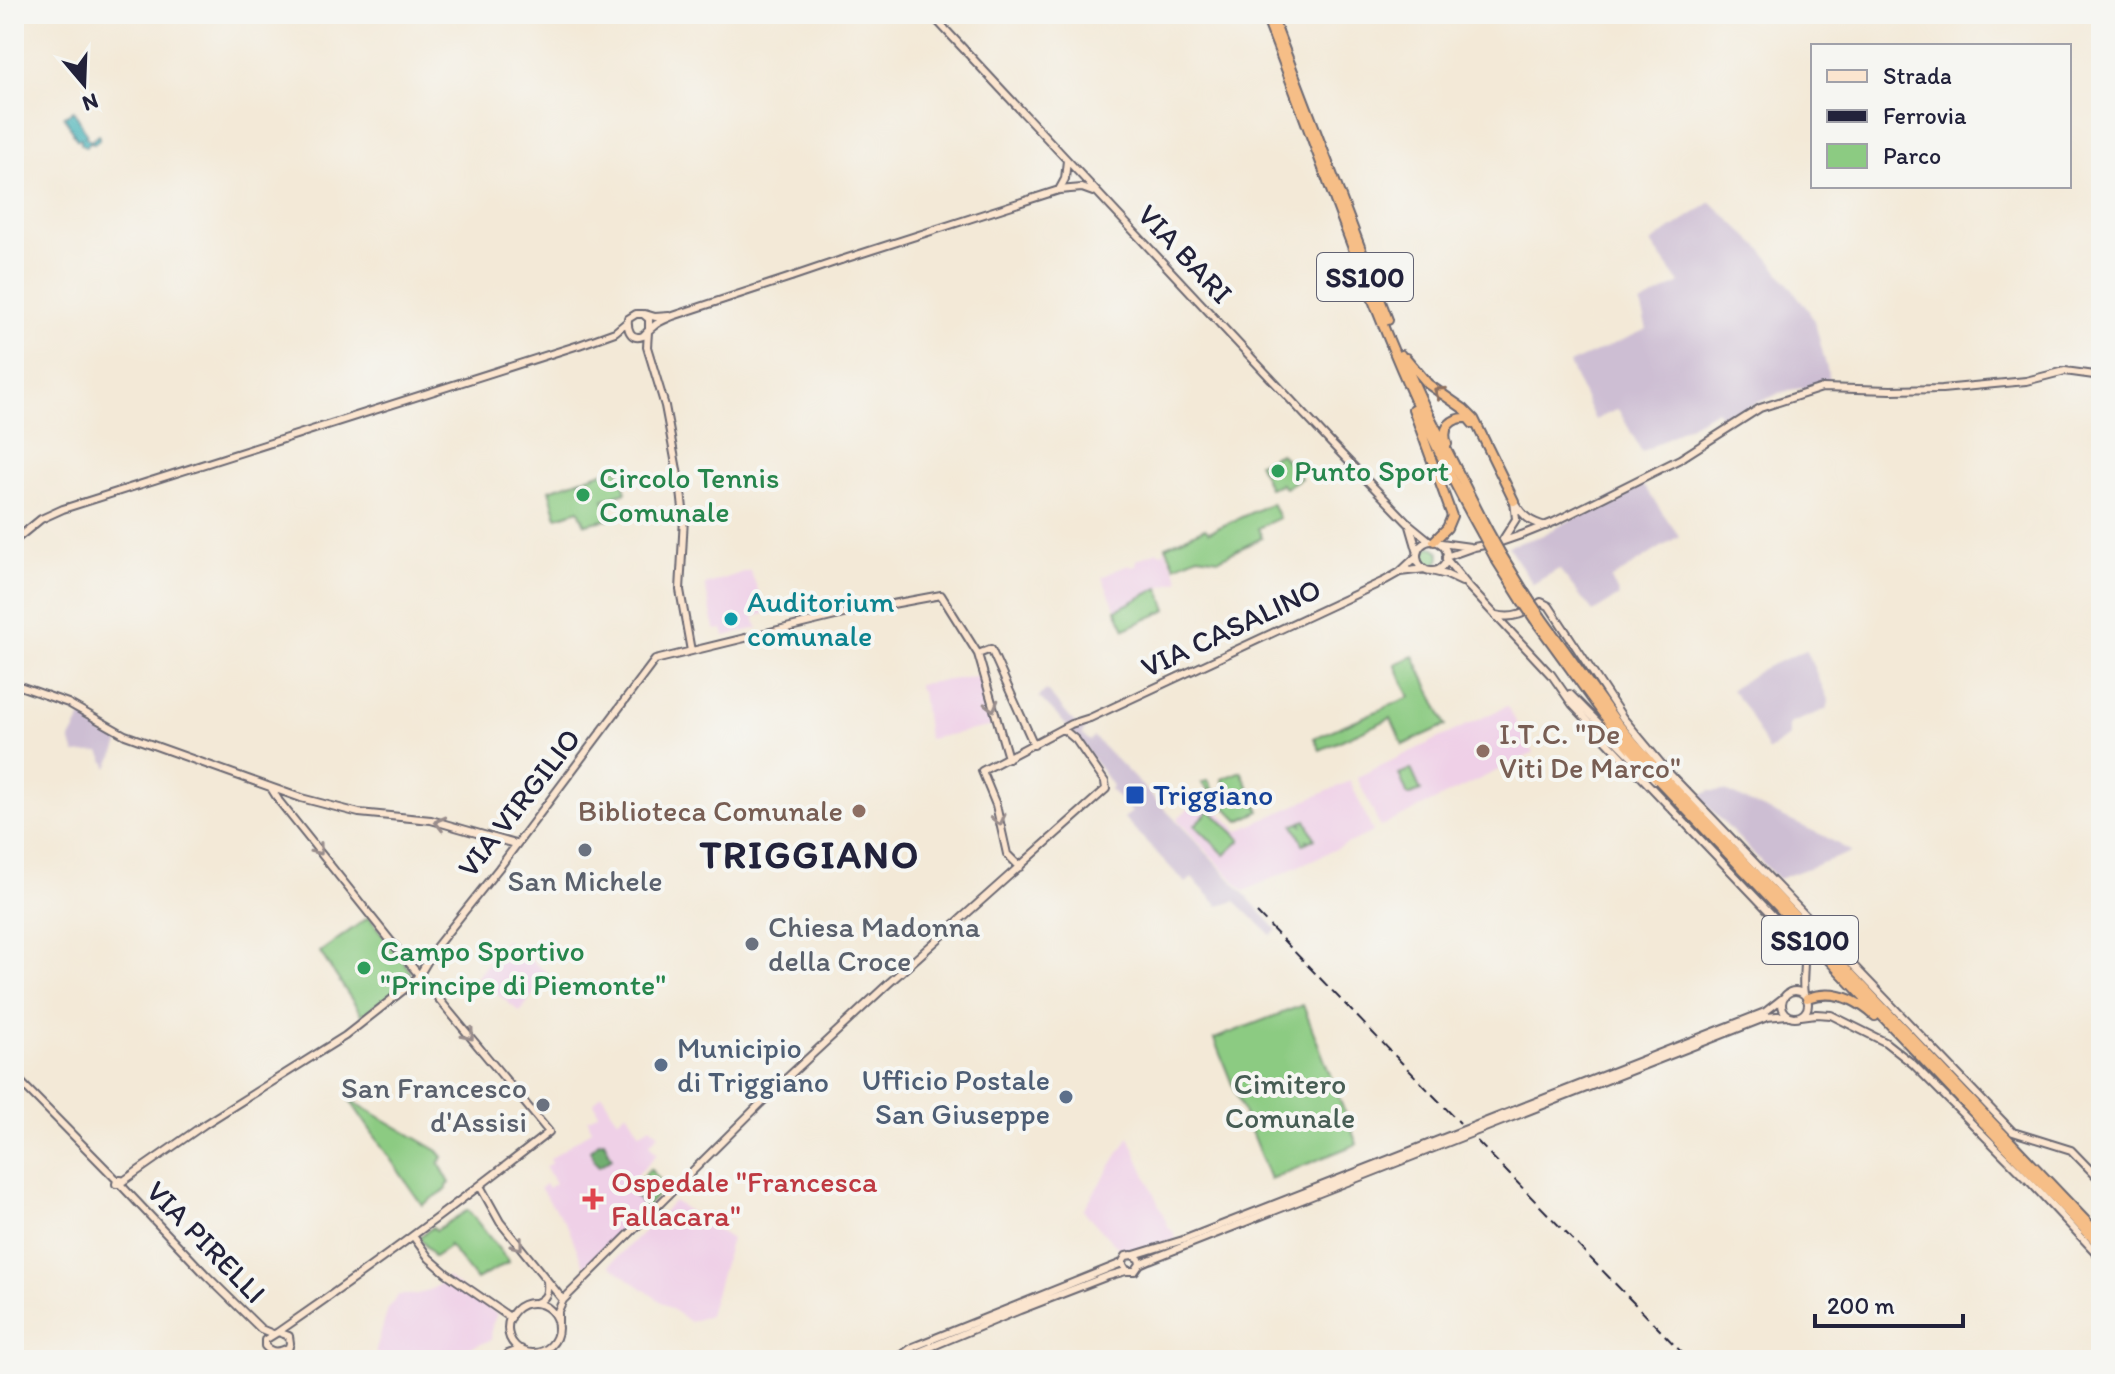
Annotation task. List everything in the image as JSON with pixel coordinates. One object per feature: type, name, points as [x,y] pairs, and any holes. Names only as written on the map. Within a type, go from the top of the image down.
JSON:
[{"type":"highway","name":"SS100","points":[[1268,14],[1451,510],[1451,522],[1434,541]]},
{"type":"highway","name":"SS100","points":[[1268,14],[1398,347],[1464,485]]},
{"type":"highway","name":"SS100","points":[[1377,306],[1419,411],[1484,532],[1525,599],[1614,729],[1667,789],[2101,1247]]},
{"type":"highway","name":"SS100","points":[[1398,347],[1428,384],[1474,419],[1514,501]]},
{"type":"highway","name":"SS100","points":[[1482,434],[1468,418],[1461,418],[1446,427],[1445,439],[1484,532]]},
{"type":"highway","name":"SS100","points":[[1538,618],[1618,724],[1664,777],[2101,1237]]},
{"type":"highway","name":"SS100","points":[[1806,998],[1831,995],[1856,1001],[1914,1051]]},
{"type":"main road","name":"VIA BARI","points":[[931,14],[1332,444],[1408,523],[1434,541]]},
{"type":"main road","points":[[1063,190],[1067,160]]},
{"type":"main road","points":[[605,337],[644,335],[655,324],[673,316],[1063,190],[1083,177]]},
{"type":"main road","points":[[1063,190],[1087,189],[1103,198]]},
{"type":"main road","points":[[643,314],[649,319],[646,343],[665,406],[678,470],[684,518],[680,590],[691,651],[860,610],[941,595],[978,654],[1008,758]]},
{"type":"main road","points":[[14,541],[41,519],[63,509],[605,337],[620,329],[633,315],[673,316]]},
{"type":"main road","points":[[627,322],[628,330],[649,356]]},
{"type":"main road","points":[[1427,570],[1440,567],[1446,558],[1474,547],[1501,542],[1546,526],[1680,459],[1760,408],[1822,388],[1942,389],[2026,381],[2065,371],[2101,376]]},
{"type":"main road","points":[[1514,501],[1524,516],[1524,534]]},
{"type":"main road","points":[[1514,501],[1516,519],[1524,534]]},
{"type":"main road","points":[[1524,516],[1546,526]]},
{"type":"main road","points":[[1501,542],[1516,519]]},
{"type":"main road","points":[[1408,523],[1418,562],[1427,570],[1447,575],[1468,586]]},
{"type":"main road","points":[[1417,554],[1421,546],[1434,541],[1474,547]]},
{"type":"main road","points":[[1434,541],[1443,547],[1446,558],[1468,586],[1644,771],[1667,789]]},
{"type":"main road","name":"VIA CASALINO","points":[[1020,867],[1007,854],[993,797],[982,771],[1063,729],[1384,581],[1400,572],[1417,554]]},
{"type":"main road","name":"VIA CASALINO","points":[[1400,572],[1427,570]]},
{"type":"main road","points":[[1496,615],[1521,615],[1541,602],[1549,606],[1623,718],[1668,772],[2013,1132],[2071,1150],[2101,1181]]},
{"type":"main road","points":[[1516,635],[1515,628],[1521,615]]},
{"type":"main road","points":[[978,654],[991,649],[1034,745]]},
{"type":"main road","name":"VIA VIRGILIO","points":[[120,1182],[345,1036],[410,985],[655,660],[691,651]]},
{"type":"main road","points":[[1551,674],[1572,704],[1780,923],[1801,949],[1807,1011],[1801,1016]]},
{"type":"main road","points":[[14,684],[68,703],[125,735],[271,788],[336,808],[422,818],[515,844]]},
{"type":"main road","points":[[1076,740],[1076,728],[1080,721]]},
{"type":"main road","points":[[563,1300],[549,1305],[521,1306],[511,1318],[509,1333],[513,1341],[529,1352],[550,1346],[558,1332],[558,1311],[563,1300],[802,1064],[1106,789],[1105,782],[1076,740],[1063,729]]},
{"type":"main road","points":[[271,788],[364,908],[549,1132],[413,1236],[265,1340],[268,1350],[285,1360],[289,1336],[302,1315]]},
{"type":"main road","points":[[897,1360],[913,1347],[1122,1263],[1126,1256],[1183,1240],[1765,1012],[1790,992],[1803,972]]},
{"type":"main road","points":[[1790,992],[1797,991],[1831,1015],[1885,1042],[1913,1064],[2101,1258]]},
{"type":"main road","points":[[1783,998],[1783,1009],[1787,1015]]},
{"type":"main road","points":[[897,1360],[1108,1276],[1135,1271],[1140,1264],[1767,1017],[1831,1015]]},
{"type":"main road","name":"VIA PIRELLI","points":[[14,1075],[261,1329],[265,1340]]},
{"type":"main road","points":[[480,1186],[500,1222],[563,1300]]},
{"type":"main road","points":[[413,1236],[429,1258],[446,1273],[511,1318]]},
{"type":"main road","points":[[1134,1255],[1140,1264]]},
{"type":"main road","points":[[1122,1263],[1127,1271]]},
{"type":"main road","points":[[539,1304],[548,1293],[547,1281]]},
{"type":"main road","points":[[539,1304],[552,1312],[558,1324]]},
{"type":"main road","name":"VIA PIRELLI","points":[[261,1329],[276,1333]]},
{"type":"main road","points":[[276,1333],[289,1336]]},
{"type":"main road","points":[[502,1360],[513,1341]]},
{"type":"main road","points":[[276,1352],[288,1348]]},
{"type":"main road","points":[[508,1354],[521,1349]]},
{"type":"shaded area","points":[[1711,202],[1763,251],[1809,311],[1831,384],[1789,390],[1722,420],[1717,410],[1642,452],[1618,409],[1595,420],[1569,364],[1647,329],[1640,304],[1680,283],[1651,243]]},
{"type":"shaded area","points":[[1641,482],[1679,536],[1611,579],[1619,596],[1593,612],[1559,569],[1533,584],[1508,546],[1541,536]]},
{"type":"shaded area","points":[[1164,547],[1180,580],[1116,610],[1102,577],[1129,564],[1132,567],[1137,560],[1157,551],[1164,552]]},
{"type":"shaded area","points":[[750,570],[767,613],[754,617],[758,628],[725,636],[723,629],[715,630],[705,585]]},
{"type":"shaded area","points":[[1806,650],[1829,702],[1827,709],[1789,724],[1789,737],[1768,751],[1746,708],[1731,690],[1762,669]]},
{"type":"shaded area","points":[[980,676],[993,726],[928,739],[922,690],[919,690],[918,684]]},
{"type":"shaded area","points":[[1046,690],[1079,728],[1085,728],[1082,734],[1090,741],[1094,737],[1277,930],[1271,935],[1235,901],[1219,906],[1192,878],[1186,883],[1172,869],[1124,818],[1132,812],[1110,789],[1112,786],[1074,733],[1039,697]]},
{"type":"shaded area","points":[[1507,706],[1534,753],[1380,827],[1357,777]]},
{"type":"shaded area","points":[[83,715],[122,737],[108,768],[100,752],[75,754],[70,739]]},
{"type":"shaded area","points":[[1350,781],[1373,832],[1244,891],[1177,819],[1203,795],[1238,831]]},
{"type":"shaded area","points":[[1710,791],[1725,791],[1852,852],[1778,879],[1699,797]]},
{"type":"shaded area","points":[[505,940],[549,974],[520,1012],[476,978]]},
{"type":"shaded area","name":"Ospedale \"Francesca Fallacara\"","points":[[602,1094],[617,1120],[627,1112],[640,1133],[650,1126],[659,1134],[649,1144],[657,1154],[636,1176],[640,1180],[630,1190],[645,1208],[584,1267],[568,1227],[540,1188],[545,1184],[548,1188],[555,1183],[545,1167],[552,1163],[550,1159],[591,1130],[588,1119],[598,1113],[594,1102]]},
{"type":"shaded area","points":[[1129,1137],[1176,1239],[1130,1252],[1122,1251],[1083,1210]]},
{"type":"shaded area","points":[[674,1201],[731,1239],[709,1315],[690,1322],[609,1265]]},
{"type":"shaded area","points":[[447,1277],[497,1314],[491,1340],[433,1360],[393,1360],[375,1353],[388,1309],[398,1295],[426,1292]]},
{"type":"green space","name":"Punto Sport","points":[[1280,453],[1301,478],[1285,488],[1281,484],[1269,488],[1258,463]]},
{"type":"green space","name":"Circolo Tennis Comunale","points":[[618,467],[626,492],[604,499],[610,519],[585,524],[579,510],[557,517],[549,490]]},
{"type":"green space","points":[[1272,503],[1279,518],[1258,528],[1262,538],[1219,559],[1198,556],[1175,566],[1166,546],[1205,528],[1209,532]]},
{"type":"green space","points":[[1427,547],[1435,547],[1440,556],[1438,563],[1427,565],[1422,560],[1422,552]]},
{"type":"green space","points":[[1159,588],[1167,610],[1125,629],[1116,610]]},
{"type":"green space","points":[[1414,656],[1446,725],[1403,745],[1391,718],[1320,750],[1314,738],[1410,697],[1395,664]]},
{"type":"green space","points":[[1411,769],[1421,791],[1408,796],[1399,774]]},
{"type":"green space","points":[[1241,771],[1260,811],[1239,821],[1202,783],[1208,780],[1215,794],[1226,789],[1222,779]]},
{"type":"green space","points":[[1210,810],[1241,840],[1225,855],[1195,825]]},
{"type":"green space","points":[[1306,820],[1315,839],[1303,844],[1294,825],[1302,825],[1301,822]]},
{"type":"green space","name":"Campo Sportivo \"Principe di Piemonte\"","points":[[369,917],[411,972],[406,983],[362,1015],[320,952]]},
{"type":"green space","name":"Cimitero Comunale","points":[[1303,1005],[1357,1144],[1270,1179],[1214,1039]]},
{"type":"green space","points":[[349,1099],[438,1151],[443,1157],[439,1163],[450,1183],[447,1189],[422,1205]]},
{"type":"green space","points":[[604,1141],[612,1158],[599,1166],[590,1150]]},
{"type":"green space","points":[[650,1169],[665,1186],[645,1208],[630,1190]]},
{"type":"green space","points":[[468,1210],[509,1262],[476,1280],[448,1244],[449,1247],[434,1257],[419,1237]]},
{"type":"water","points":[[74,111],[87,134],[85,136],[91,141],[86,147],[81,144],[81,138],[77,140],[64,116]]},
{"type":"railway","points":[[1257,913],[1460,1123]]},
{"type":"railway","points":[[1477,1141],[1689,1360]]},
{"type":"place","name":"Punto Sport","points":[[1278,471]]},
{"type":"place","name":"Circolo Tennis Comunale","points":[[583,495]]},
{"type":"place","name":"Auditorium comunale","points":[[731,619]]},
{"type":"place","name":"I.T.C. \"De Viti De Marco\"","points":[[1483,751]]},
{"type":"place","name":"Triggiano","points":[[1135,795]]},
{"type":"place","name":"Biblioteca Comunale","points":[[859,811]]},
{"type":"place","name":"San Michele","points":[[585,850]]},
{"type":"place","name":"Chiesa Madonna della Croce","points":[[752,944]]},
{"type":"place","name":"Campo Sportivo \"Principe di Piemonte\"","points":[[364,968]]},
{"type":"place","name":"Municipio di Triggiano","points":[[661,1065]]},
{"type":"place","name":"Ufficio Postale San Giuseppe","points":[[1066,1097]]},
{"type":"place","name":"San Francesco d'Assisi","points":[[543,1105]]},
{"type":"place","name":"Ospedale \"Francesca Fallacara\"","points":[[593,1199]]},
{"type":"district","name":"TRIGGIANO","points":[[810,855]]}]
